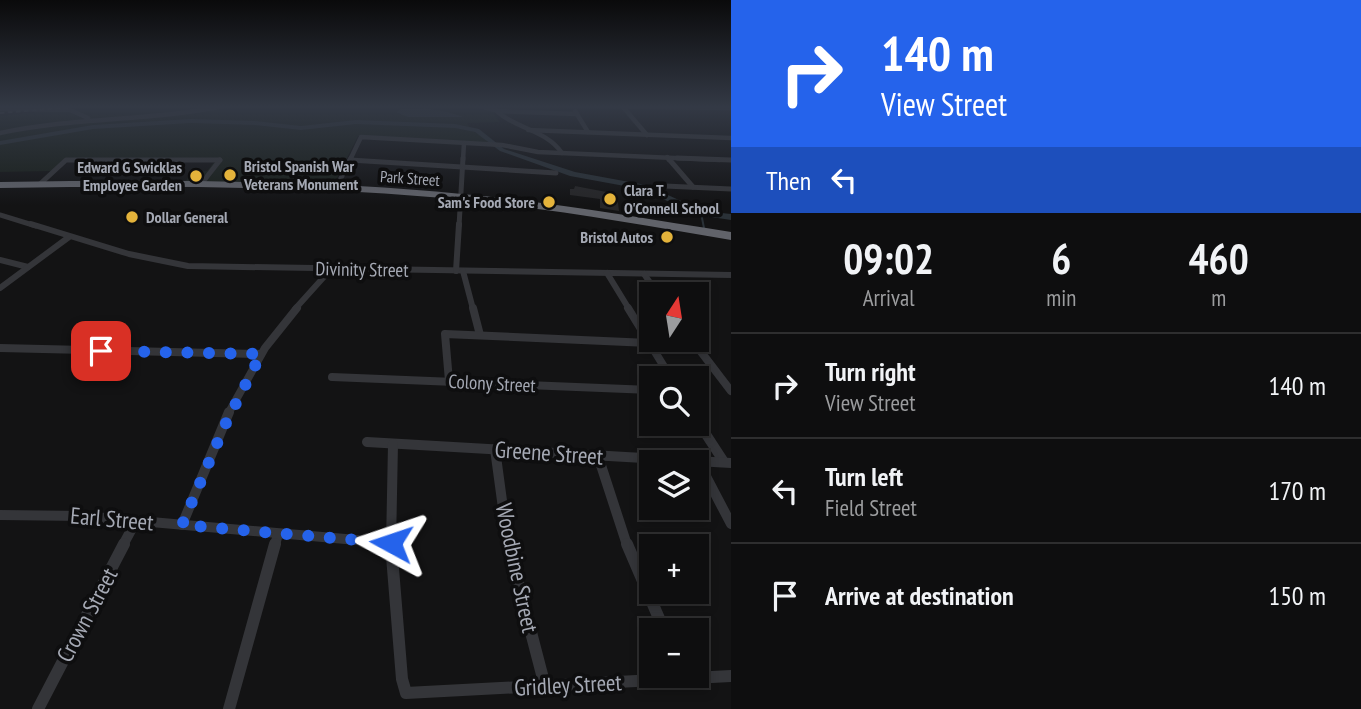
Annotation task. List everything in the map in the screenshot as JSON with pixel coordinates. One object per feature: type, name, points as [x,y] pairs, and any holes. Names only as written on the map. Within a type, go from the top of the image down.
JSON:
[{"type":"highway","name":"Park Street","points":[[0,185],[202,183],[336,188],[461,197],[731,236]]},
{"type":"street","points":[[336,188],[360,139]]},
{"type":"street","points":[[397,139],[491,144],[562,153],[731,160]]},
{"type":"street","points":[[549,139],[556,142],[562,153]]},
{"type":"street","points":[[464,143],[460,271],[480,335]]},
{"type":"street","points":[[667,157],[693,187]]},
{"type":"street","points":[[40,184],[66,160],[220,160],[202,183]]},
{"type":"street","points":[[350,160],[556,173]]},
{"type":"street","points":[[666,186],[731,189]]},
{"type":"street","name":"Divinity Street","points":[[0,215],[160,262],[188,266],[731,275]]},
{"type":"street","points":[[0,288],[69,237]]},
{"type":"street","points":[[0,260],[29,267]]},
{"type":"street","points":[[182,525],[225,425],[261,354],[282,323],[331,269]]},
{"type":"street","points":[[607,273],[639,326]]},
{"type":"street","points":[[643,274],[649,282]]},
{"type":"street","points":[[449,381],[445,334],[639,343]]},
{"type":"street","points":[[0,348],[261,354]]},
{"type":"street","points":[[701,352],[731,391]]},
{"type":"street","name":"Colony Street","points":[[332,377],[639,389]]},
{"type":"street","points":[[708,436],[727,463]]},
{"type":"street","name":"Greene Street","points":[[367,442],[639,458]]},
{"type":"street","points":[[391,543],[393,443]]},
{"type":"street","name":"Woodbine Street","points":[[495,449],[508,545],[545,686]]},
{"type":"street","points":[[598,456],[619,526],[659,618]]},
{"type":"street","name":"Greene Street","points":[[709,462],[727,463]]},
{"type":"street","points":[[709,482],[731,524]]},
{"type":"street","name":"Earl Street","points":[[0,515],[43,513],[391,543]]},
{"type":"street","name":"Crown Street","points":[[38,709],[136,521]]},
{"type":"street","points":[[229,709],[278,534]]},
{"type":"street","name":"Gridley Street","points":[[391,543],[405,694],[639,680]]},
{"type":"street","name":"Gridley Street","points":[[709,676],[731,676]]},
{"type":"shaded area","points":[[0,139],[356,139],[333,186],[185,182],[192,172],[207,171],[215,161],[63,160],[52,171],[0,172]]},
{"type":"shaded area","points":[[415,139],[486,139],[488,143]]},
{"type":"building","name":"Clara T. O'Connell School","points":[[575,186],[617,194],[619,211],[600,208],[600,199],[570,195],[570,189]]},
{"type":"waterway","points":[[0,143],[23,139]]},
{"type":"waterway","points":[[488,139],[502,150],[573,174],[643,187],[701,213],[731,217]]},
{"type":"waterway","points":[[701,213],[704,228]]},
{"type":"place","name":"Bristol Spanish War Veterans Monument","points":[[230,175]]},
{"type":"place","name":"Edward G Swicklas Employee Garden","points":[[196,176]]},
{"type":"place","name":"Clara T. O'Connell School","points":[[610,199]]},
{"type":"place","name":"Sam's Food Store","points":[[549,202]]},
{"type":"place","name":"Dollar General","points":[[132,217]]},
{"type":"place","name":"Bristol Autos","points":[[667,237]]},
{"type":"route","points":[[101,351],[261,354],[225,425],[182,525],[391,543]]}]
